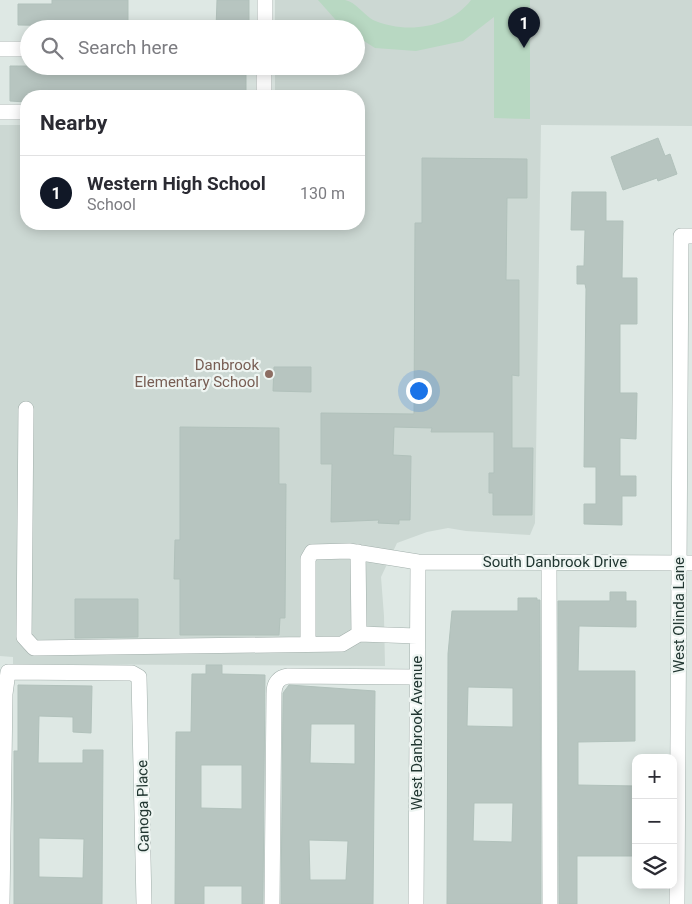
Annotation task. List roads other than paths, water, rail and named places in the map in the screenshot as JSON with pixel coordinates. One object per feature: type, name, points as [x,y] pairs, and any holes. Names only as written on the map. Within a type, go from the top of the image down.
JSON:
[{"type":"street","points":[[264,20],[265,0]]},
{"type":"street","points":[[0,48],[20,49]]},
{"type":"street","points":[[264,75],[264,90]]},
{"type":"street","points":[[0,112],[20,112]]},
{"type":"street","name":"West Olinda Lane","points":[[677,904],[685,563],[686,236]]},
{"type":"street","points":[[26,409],[24,637],[34,648],[342,644],[359,634],[417,636]]},
{"type":"street","name":"South Danbrook Drive","points":[[308,644],[308,559],[312,552],[358,552],[418,562],[685,563]]},
{"type":"street","points":[[358,552],[359,634]]},
{"type":"street","name":"West Danbrook Avenue","points":[[416,904],[418,562]]},
{"type":"street","points":[[549,562],[550,904]]},
{"type":"street","name":"Canoga Place","points":[[2,694],[8,672],[132,673],[139,677],[144,904]]},
{"type":"street","points":[[272,904],[274,693],[276,683],[282,677],[288,676],[417,677]]},
{"type":"street","points":[[2,694],[2,904]]},
{"type":"place","name":"Western High School","points":[[524,48]]},
{"type":"place","name":"Danbrook Elementary School","points":[[269,374]]}]
